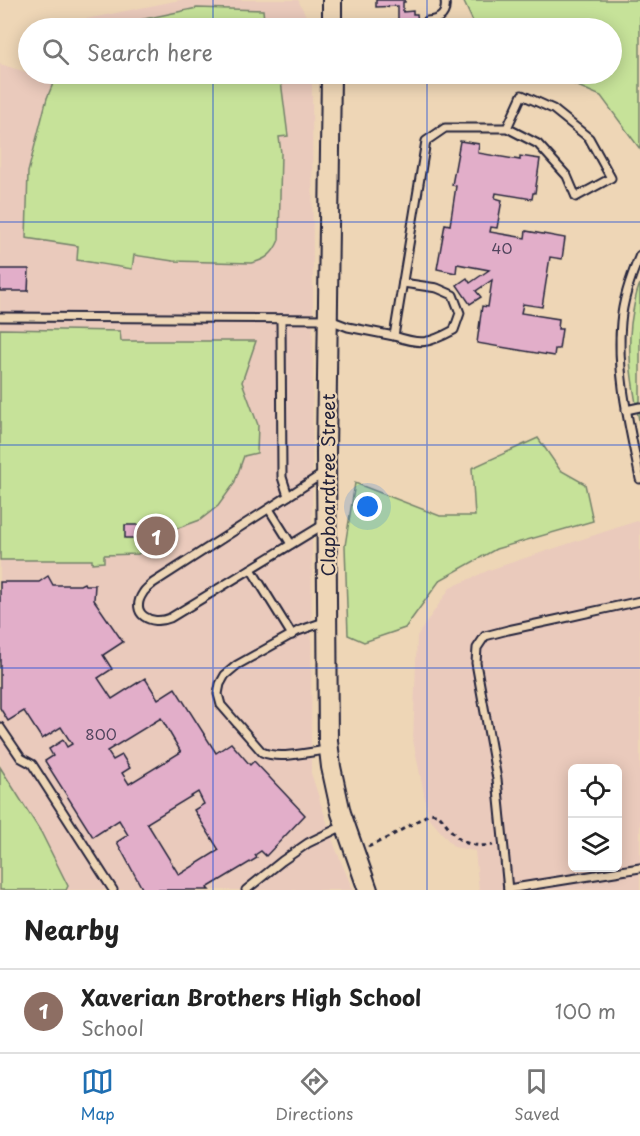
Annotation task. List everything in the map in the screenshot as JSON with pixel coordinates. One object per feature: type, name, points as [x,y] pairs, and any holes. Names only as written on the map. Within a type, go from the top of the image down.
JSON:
[{"type":"main road","points":[[332,0],[332,18]]},
{"type":"main road","name":"Clapboardtree Street","points":[[331,84],[326,472],[329,750],[335,790],[368,890]]},
{"type":"lane","points":[[440,18],[446,7],[445,0]]},
{"type":"lane","points":[[393,336],[426,141],[445,128],[507,128],[538,144],[567,176],[576,197],[611,178],[589,138],[553,109],[522,95],[507,128]]},
{"type":"lane","points":[[640,255],[625,297],[619,347],[626,410],[640,478]]},
{"type":"lane","points":[[0,317],[327,319],[348,327],[411,342],[434,341],[454,330],[460,313],[453,295],[437,288],[403,283]]},
{"type":"lane","points":[[282,319],[282,477],[288,496]]},
{"type":"lane","points":[[626,410],[640,407]]},
{"type":"lane","points":[[326,472],[153,583],[142,594],[139,609],[141,615],[151,621],[164,620],[326,523]]},
{"type":"lane","points":[[268,509],[291,544]]},
{"type":"lane","points":[[251,568],[292,635]]},
{"type":"lane","points":[[640,601],[485,636],[477,648],[476,663],[497,779],[508,889],[640,868]]},
{"type":"lane","points":[[327,621],[292,635],[237,665],[225,675],[218,694],[221,705],[262,752],[280,756],[329,750]]},
{"type":"lane","points":[[0,728],[21,758],[32,764],[113,890]]},
{"type":"lane","points":[[246,890],[309,843],[345,825]]},
{"type":"path","points":[[355,852],[389,837],[431,813],[439,815],[456,838],[467,844],[486,846],[504,844]]},
{"type":"shaded area","points":[[180,0],[298,0],[307,18],[91,18]]},
{"type":"shaded area","points":[[0,64],[18,70],[18,84],[312,84],[311,773],[335,847],[353,890],[0,890]]},
{"type":"shaded area","points":[[640,520],[640,890],[479,890],[475,851],[454,847],[429,818],[413,740],[417,636],[450,588],[489,570]]},
{"type":"green space","points":[[463,0],[640,0],[640,149],[601,96],[573,84],[622,84],[622,18],[471,18]]},
{"type":"green space","points":[[197,8],[263,10],[264,18],[149,18]]},
{"type":"green space","points":[[53,84],[281,84],[288,136],[279,137],[281,153],[279,240],[274,249],[265,258],[251,263],[173,261],[134,255],[132,269],[77,260],[78,246],[26,238],[28,172],[47,98]]},
{"type":"green space","points":[[640,284],[640,426],[631,369],[630,341],[633,311]]},
{"type":"green space","points":[[0,329],[120,331],[121,341],[256,341],[242,382],[258,425],[257,453],[244,456],[234,484],[218,506],[200,520],[170,531],[138,554],[104,555],[104,562],[92,563],[92,560],[0,560]]},
{"type":"green space","points":[[538,438],[560,470],[585,484],[593,521],[496,549],[440,580],[405,628],[364,642],[348,635],[345,546],[355,483],[440,516],[475,516],[472,468]]},
{"type":"green space","points":[[0,767],[41,832],[68,886],[66,890],[0,890]]},
{"type":"building","points":[[376,0],[405,0],[403,12],[413,11],[417,18],[398,18],[398,6],[376,7]]},
{"type":"building","points":[[460,141],[479,144],[478,153],[520,160],[520,156],[540,159],[532,199],[496,193],[495,198],[502,200],[497,228],[491,227],[490,232],[525,238],[526,231],[565,238],[562,259],[550,257],[542,307],[523,304],[521,313],[559,319],[558,329],[562,329],[559,349],[555,349],[554,356],[477,343],[482,306],[488,307],[492,280],[476,291],[481,297],[470,304],[457,285],[467,278],[470,283],[489,270],[457,264],[456,273],[437,269],[445,224],[450,225],[456,186],[452,185]]},
{"type":"building","points":[[0,269],[29,269],[28,291],[0,291]]},
{"type":"building","points":[[125,525],[148,525],[148,538],[125,538]]},
{"type":"building","points":[[48,576],[53,585],[84,583],[95,585],[94,600],[123,642],[103,655],[112,669],[98,678],[112,699],[145,678],[158,699],[175,688],[216,753],[231,743],[250,765],[254,761],[305,815],[266,856],[261,851],[255,855],[257,858],[207,888],[209,890],[143,890],[117,842],[128,835],[119,820],[93,837],[45,761],[53,756],[49,749],[63,740],[67,747],[72,744],[61,727],[42,739],[24,711],[8,721],[0,708],[0,582],[39,582]],"holes":[[[161,718],[181,752],[129,784],[122,773],[130,768],[122,755],[113,760],[107,751]],[[198,792],[204,804],[194,810],[219,850],[179,875],[147,823]]]},
{"type":"place","name":"Xaverian Brothers High School","points":[[156,536]]}]
